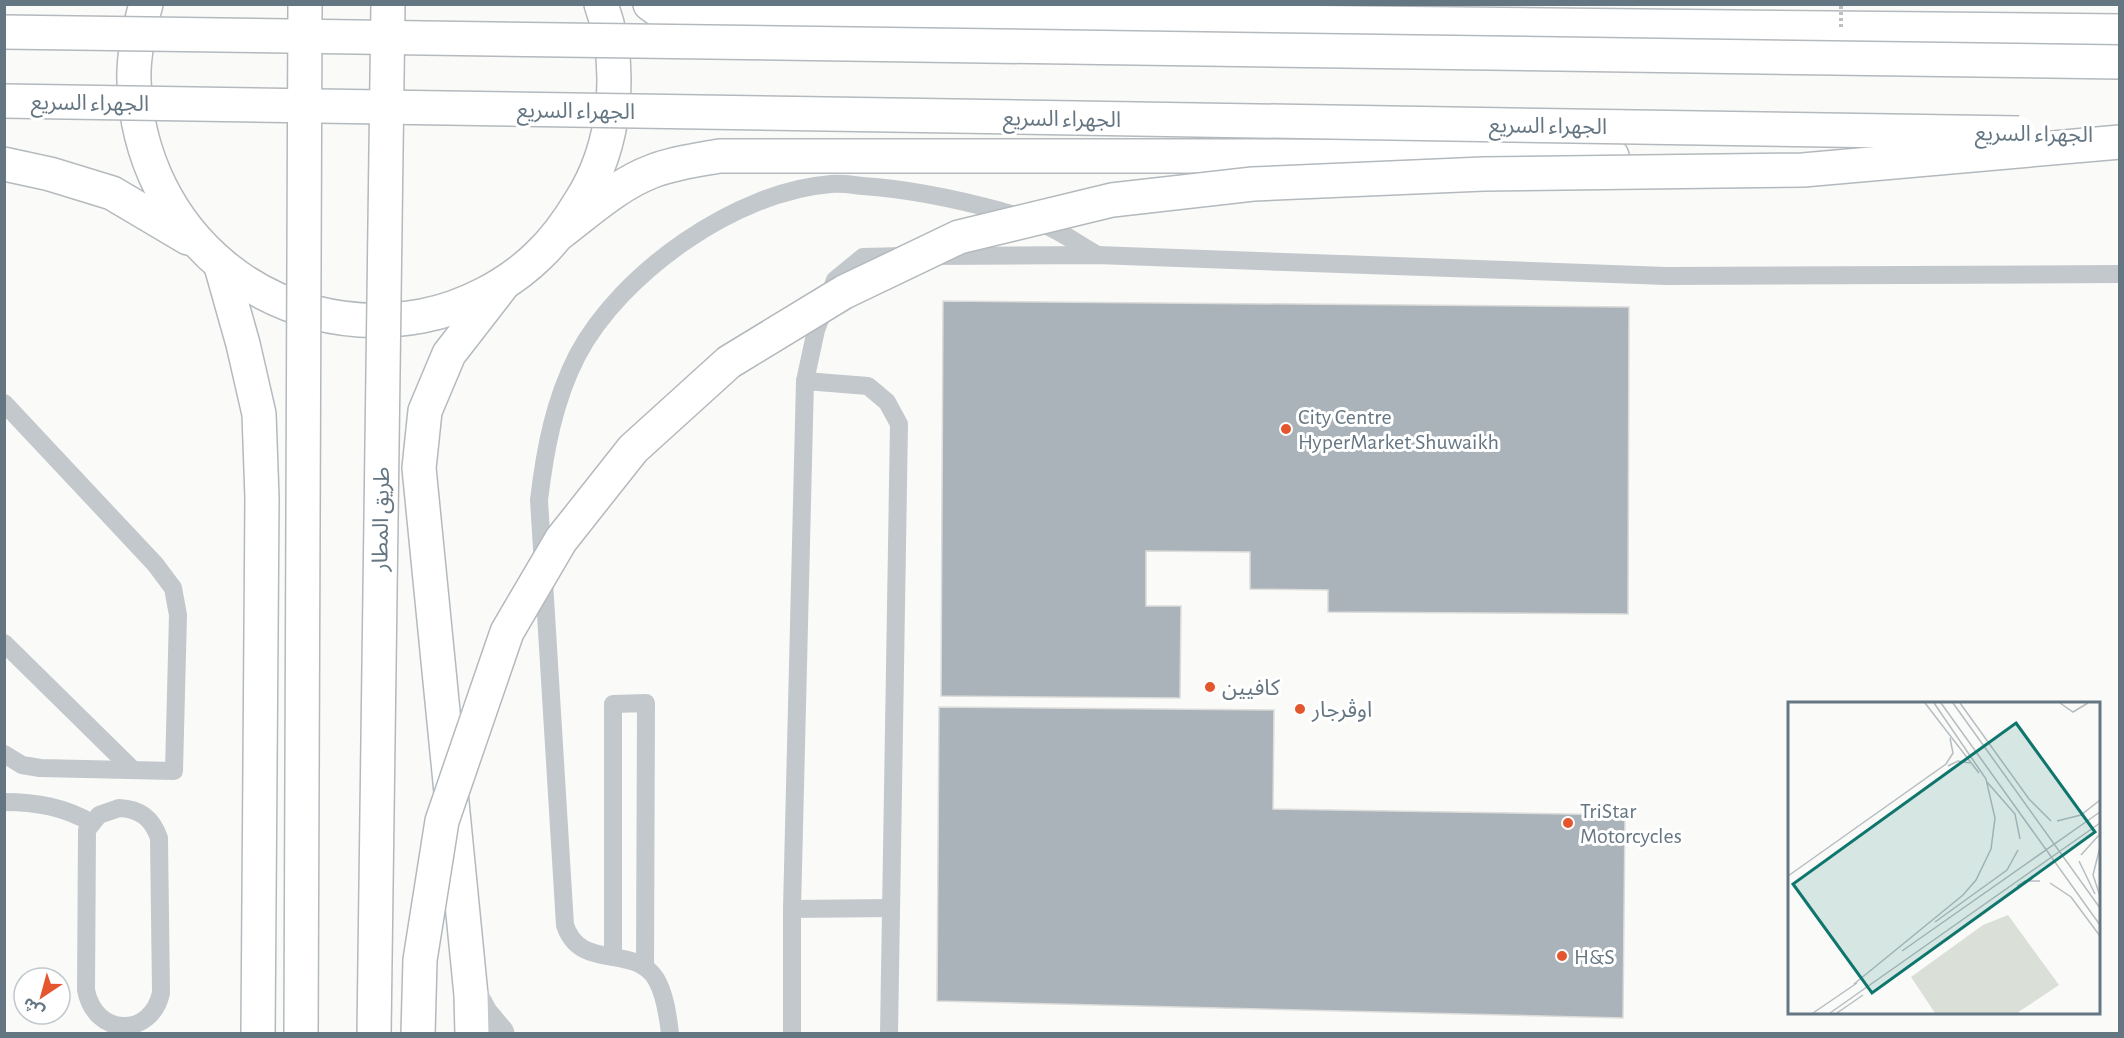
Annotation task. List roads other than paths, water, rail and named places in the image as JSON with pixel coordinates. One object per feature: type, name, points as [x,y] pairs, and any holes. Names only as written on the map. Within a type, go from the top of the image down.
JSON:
[{"type":"main road","points":[[146,4],[136,40],[133,78],[136,113],[144,149],[157,183],[172,211],[197,243],[221,266],[255,289],[287,304],[315,313],[360,321],[399,320],[435,313],[466,303],[504,283],[537,258],[560,233],[589,189],[607,140],[614,89],[610,37],[601,4]]},
{"type":"main road","points":[[301,1034],[305,4]]},
{"type":"main road","name":"طريق المطار","points":[[374,1034],[388,4]]},
{"type":"main road","points":[[650,4],[657,9],[691,16],[2120,31]]},
{"type":"main road","points":[[4,32],[2120,62]]},
{"type":"main road","name":"الجهراء السريع","points":[[4,100],[2120,134]]},
{"type":"main road","points":[[418,1034],[420,960],[442,821],[507,632],[561,540],[633,449],[729,362],[844,292],[959,237],[1112,200],[1264,183],[1483,174],[1803,170],[2120,142]]},
{"type":"main road","name":"الجهراء السريع","points":[[560,233],[621,187],[651,172],[682,162],[720,156],[2120,157]]},
{"type":"main road","points":[[4,164],[50,174],[112,194],[197,243]]},
{"type":"main road","points":[[221,266],[243,344],[259,424],[262,498],[258,1034]]},
{"type":"main road","name":"طريق المطار","points":[[472,1034],[471,995],[419,468],[425,411],[450,354],[504,283]]},
{"type":"street","points":[[471,995],[482,1015],[498,1034]]},
{"type":"lane","points":[[670,1034],[662,994],[656,978],[645,967],[631,960],[590,953],[568,937],[565,925],[539,500],[546,446],[557,404],[577,355],[606,314],[648,269],[685,242],[735,211],[788,191],[832,184],[887,188],[956,198],[1040,223],[1097,255]]},
{"type":"lane","points":[[792,1034],[792,909],[805,381],[816,330],[835,280],[863,257],[1097,255],[1666,276],[2120,274]]},
{"type":"lane","points":[[805,381],[868,386],[887,402],[899,424],[889,1034]]},
{"type":"lane","points":[[4,404],[155,564],[173,588],[178,615],[174,771],[132,768],[40,768],[22,765],[4,754]]},
{"type":"lane","points":[[4,643],[132,768]]},
{"type":"lane","points":[[613,957],[613,704],[646,703],[645,967]]},
{"type":"lane","points":[[4,802],[38,803],[52,806],[92,823]]},
{"type":"lane","points":[[130,808],[149,819],[159,838],[161,993],[159,1004],[153,1014],[144,1022],[134,1026],[111,1025],[101,1020],[88,1001],[86,839],[92,823],[99,815],[109,810],[130,808]]},
{"type":"lane","points":[[792,909],[891,908]]},
{"type":"place","name":"City Centre HyperMarket Shuwaikh","points":[[1286,429]]},
{"type":"place","name":"كافيين","points":[[1210,687]]},
{"type":"place","name":"اوڤرجار","points":[[1300,709]]},
{"type":"place","name":"TriStar Motorcycles","points":[[1568,823]]},
{"type":"place","name":"H&S","points":[[1562,956]]}]
